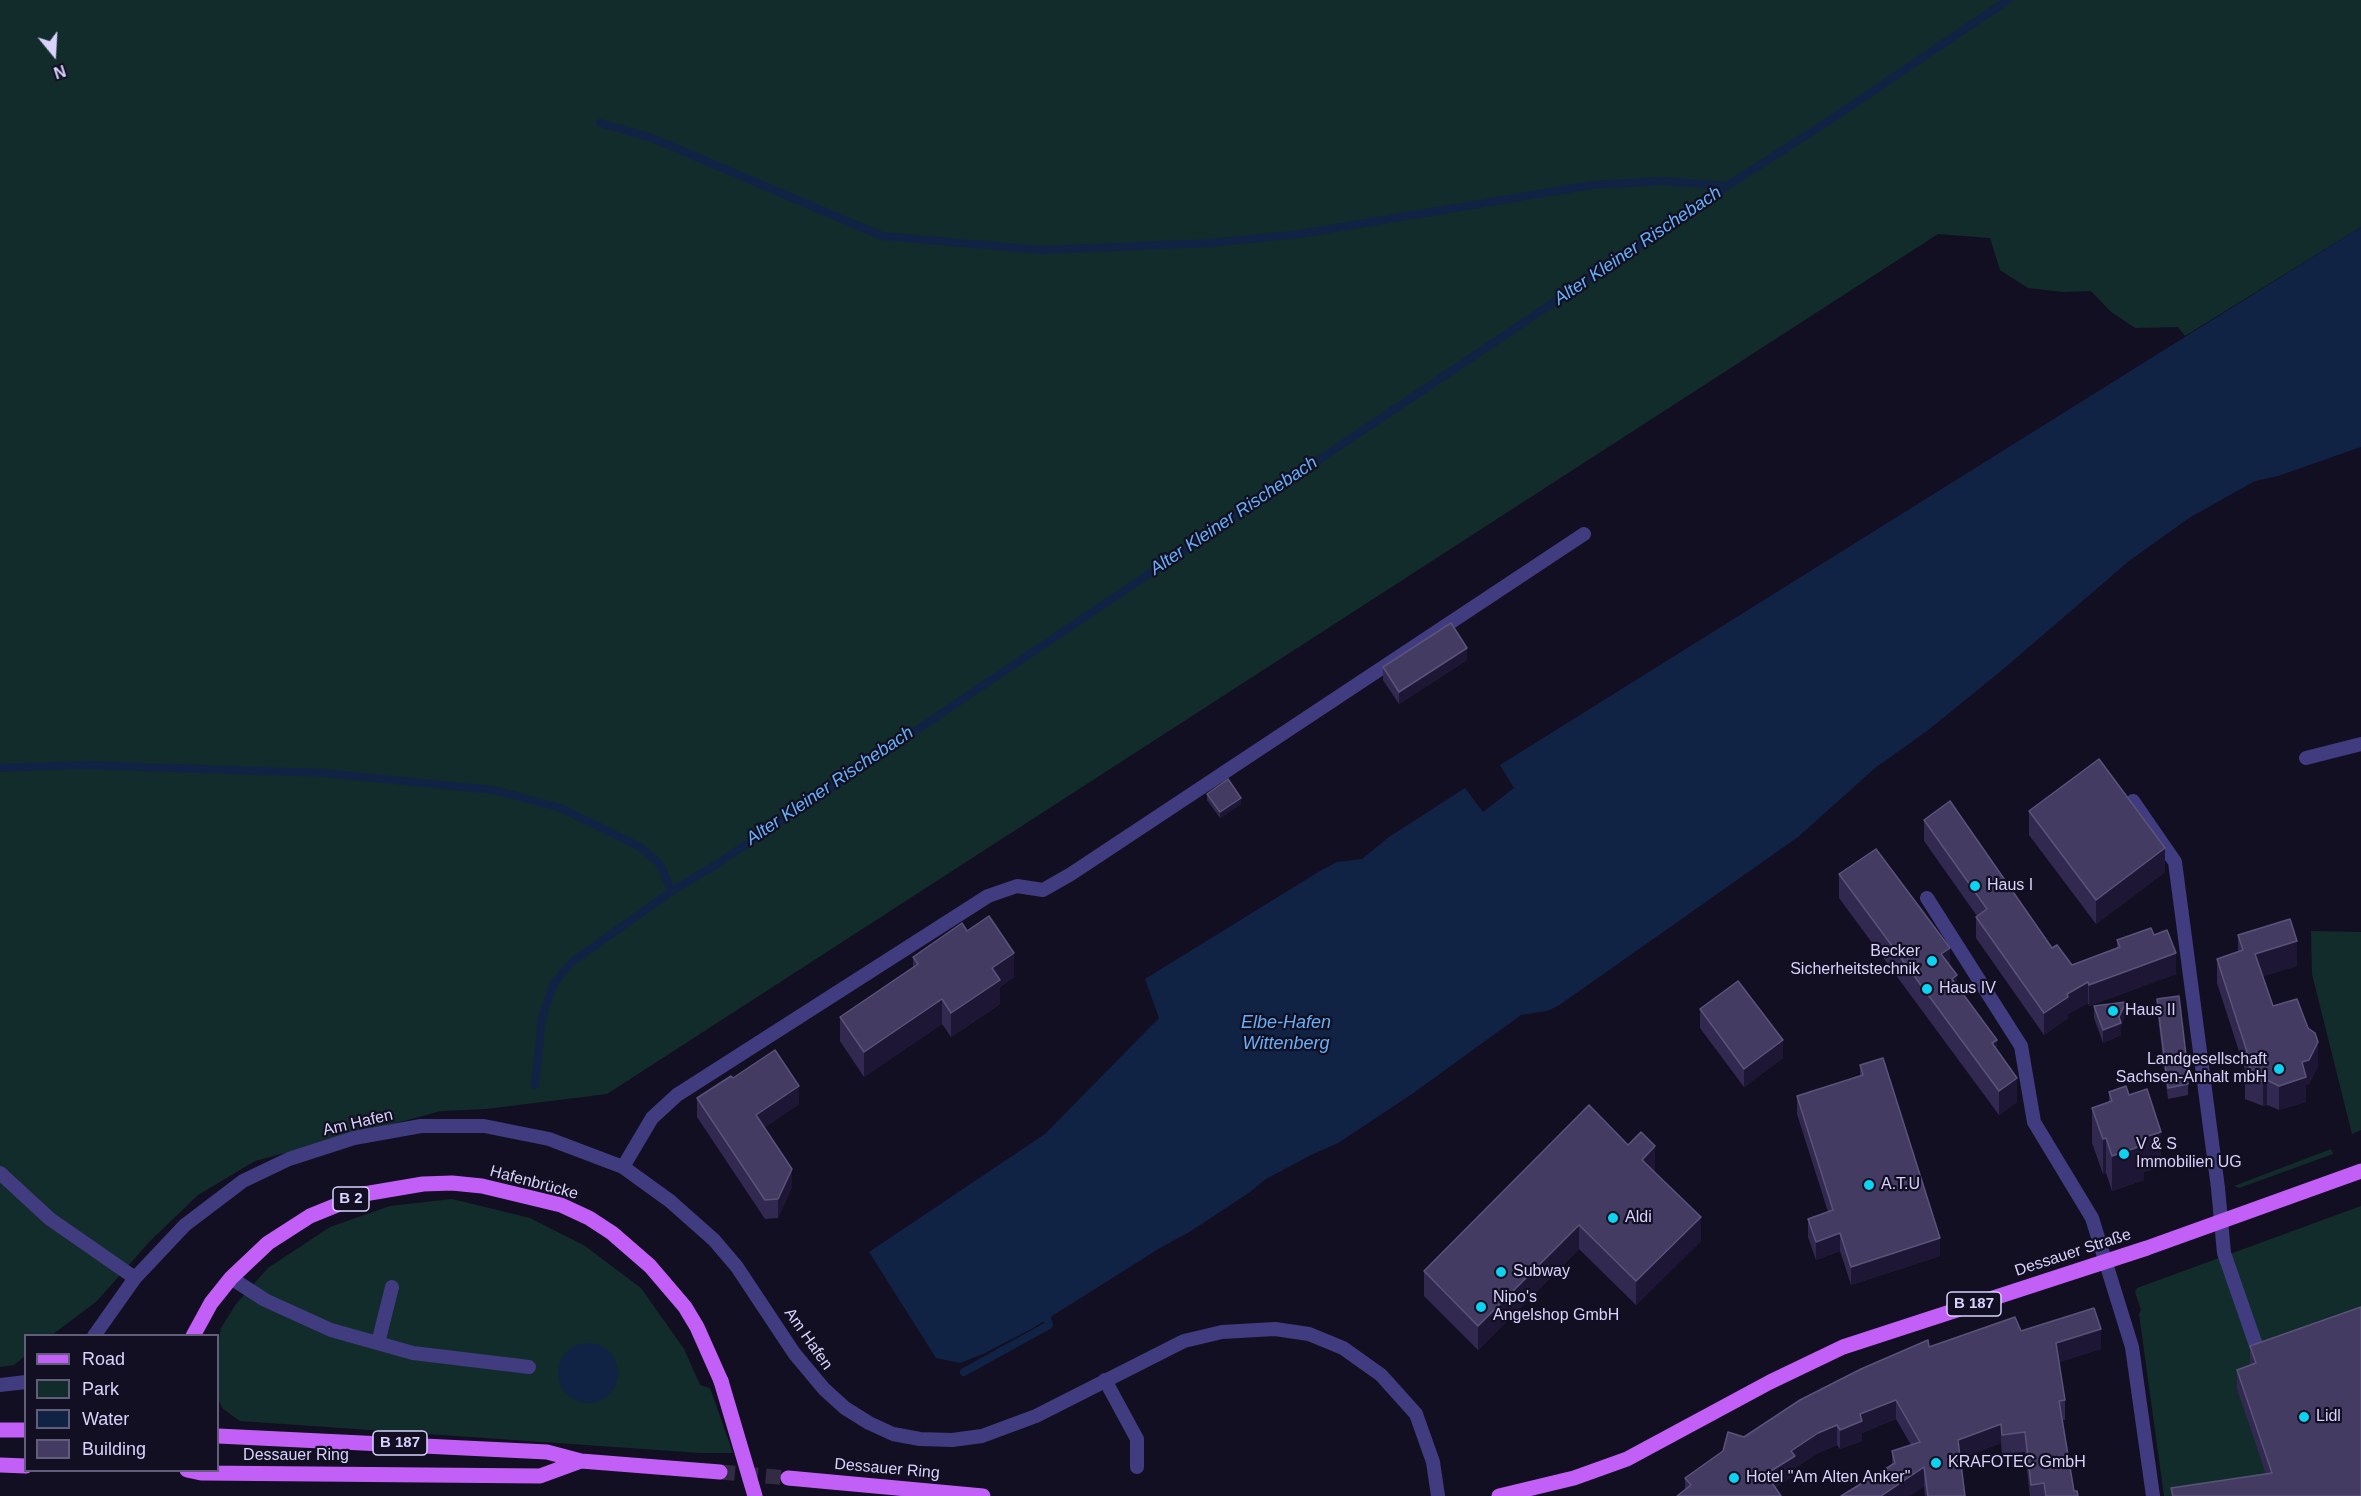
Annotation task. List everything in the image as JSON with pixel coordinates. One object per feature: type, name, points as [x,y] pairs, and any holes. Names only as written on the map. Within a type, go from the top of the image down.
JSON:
[{"type":"main road","name":"Dessauer Straße","points":[[1499,1496],[1602,1468],[1650,1448],[1797,1368],[1843,1347],[2106,1261],[2361,1171]]},
{"type":"main road","name":"Hafenbrücke","points":[[194,1334],[211,1303],[231,1278],[268,1244],[288,1229],[336,1204],[364,1194],[393,1187],[433,1184],[482,1186],[561,1205],[589,1218],[633,1249],[685,1307],[697,1327],[721,1381],[755,1496]]},
{"type":"main road","points":[[0,1430],[24,1430]]},
{"type":"main road","name":"Dessauer Ring","points":[[219,1436],[547,1452],[581,1461],[720,1472]]},
{"type":"main road","name":"Dessauer Ring","points":[[197,1472],[540,1476],[581,1461]]},
{"type":"main road","points":[[0,1465],[24,1466]]},
{"type":"main road","name":"Dessauer Ring","points":[[788,1478],[983,1496]]},
{"type":"lane","points":[[623,1167],[652,1118],[677,1095],[988,896],[1017,886],[1043,890],[1071,874],[1584,534]]},
{"type":"lane","points":[[2306,758],[2361,744]]},
{"type":"lane","points":[[2133,801],[2175,861],[2218,1188],[2224,1253],[2257,1348]]},
{"type":"lane","points":[[1927,898],[2021,1046],[2034,1122],[2092,1218],[2132,1347],[2153,1496]]},
{"type":"lane","name":"Am Hafen","points":[[95,1334],[135,1278],[185,1224],[243,1181],[289,1159],[354,1138],[421,1126],[484,1126],[549,1139],[623,1167],[670,1201],[714,1240],[755,1291],[808,1372],[824,1389],[845,1408],[893,1434],[920,1439],[952,1440],[982,1436],[1036,1416],[1184,1341],[1222,1332],[1275,1329],[1309,1334],[1343,1348],[1381,1375],[1416,1414],[1428,1445],[1438,1496]]},
{"type":"lane","points":[[0,1173],[50,1219],[135,1278]]},
{"type":"lane","points":[[231,1278],[265,1300],[331,1330],[413,1353],[529,1367]]},
{"type":"lane","points":[[378,1343],[392,1287]]},
{"type":"lane","points":[[1104,1380],[1137,1439],[1137,1467]]},
{"type":"lane","points":[[0,1385],[24,1382]]},
{"type":"green space","points":[[0,0],[2361,0],[2361,227],[2185,336],[2178,327],[2135,328],[2110,311],[2091,291],[2063,292],[2028,288],[2000,270],[1990,238],[1938,234],[607,1094],[486,1109],[441,1111],[255,1161],[198,1195],[150,1241],[97,1301],[53,1334],[24,1334],[24,1357],[14,1365],[0,1367]]},
{"type":"green space","points":[[2311,931],[2361,932],[2361,1130],[2352,1134],[2312,974]]},
{"type":"green space","points":[[2331,1149],[2333,1154],[2239,1188],[2234,1186]]},
{"type":"green space","points":[[452,1199],[530,1218],[585,1246],[641,1288],[684,1349],[700,1385],[710,1388],[733,1453],[701,1453],[240,1421],[223,1409],[219,1401],[219,1338],[221,1328],[236,1304],[268,1268],[330,1227],[390,1206]]},
{"type":"green space","points":[[2361,1206],[2361,1478],[2240,1496],[2164,1496],[2139,1314],[2141,1310],[2135,1292],[2137,1288]]},
{"type":"water","name":"Elbe-Hafen Wittenberg","points":[[2361,227],[2361,447],[2278,476],[2255,481],[2189,518],[2129,561],[2001,671],[1927,731],[1875,768],[1798,837],[1558,1006],[1547,1011],[1521,1015],[1412,1094],[1338,1143],[1266,1179],[1191,1231],[1033,1328],[960,1363],[936,1358],[869,1252],[1045,1134],[1159,1018],[1145,979],[1320,871],[1337,862],[1362,859],[1389,837],[1465,788],[1483,812],[1514,788],[1500,765]]},
{"type":"water","points":[[582,1343],[594,1343],[605,1348],[613,1356],[618,1373],[616,1385],[605,1398],[594,1403],[582,1403],[571,1398],[563,1390],[558,1379],[558,1367],[563,1356],[571,1348]]},
{"type":"building","points":[[1451,623],[1467,648],[1399,692],[1383,667]]},
{"type":"building","points":[[2099,759],[2165,848],[2096,900],[2029,811]]},
{"type":"building","points":[[1228,779],[1241,798],[1220,812],[1207,794]]},
{"type":"building","points":[[1950,801],[2052,948],[2057,945],[2072,965],[2120,947],[2117,940],[2151,928],[2154,935],[2167,930],[2176,953],[2089,985],[2088,982],[2067,994],[2068,997],[2044,1013],[1976,917],[1987,909],[1924,820]]},
{"type":"building","points":[[1876,849],[1950,948],[1941,954],[1957,975],[1952,979],[1997,1040],[1992,1043],[2017,1078],[1999,1091],[1839,874]]},
{"type":"building","points":[[989,916],[1014,953],[992,968],[1000,980],[951,1013],[942,999],[864,1052],[840,1017],[918,964],[913,957],[962,923],[967,931]]},
{"type":"building","points":[[2290,919],[2297,941],[2255,954],[2273,1006],[2297,999],[2308,1028],[2315,1033],[2318,1042],[2309,1060],[2302,1062],[2306,1077],[2279,1086],[2267,1080],[2263,1082],[2245,1075],[2251,1064],[2217,959],[2243,950],[2238,935]]},
{"type":"building","points":[[1738,981],[1783,1040],[1744,1069],[1700,1009]]},
{"type":"building","points":[[2179,996],[2186,1055],[2183,1056],[2188,1084],[2168,1088],[2157,999]]},
{"type":"building","points":[[2126,1002],[2119,1017],[2121,1023],[2103,1030],[2094,1006]]},
{"type":"building","points":[[775,1050],[799,1086],[756,1115],[792,1169],[778,1199],[765,1200],[697,1098],[731,1076],[733,1078]]},
{"type":"building","name":"A.T.U","points":[[1883,1058],[1940,1238],[1851,1267],[1840,1233],[1816,1242],[1808,1219],[1833,1210],[1797,1096],[1863,1075],[1860,1065]]},
{"type":"building","points":[[2126,1086],[2129,1095],[2147,1089],[2161,1132],[2142,1138],[2144,1145],[2112,1156],[2092,1108],[2112,1101],[2109,1092]]},
{"type":"building","points":[[1589,1105],[1628,1145],[1641,1132],[1655,1146],[1642,1160],[1701,1217],[1636,1281],[1579,1225],[1478,1326],[1424,1271]]},
{"type":"building","name":"Lidl","points":[[2361,1307],[2361,1496],[2173,1496],[2171,1488],[2272,1473],[2237,1370],[2256,1363],[2250,1346]]},
{"type":"building","points":[[2094,1308],[2101,1329],[2056,1343],[2065,1400],[2059,1401],[2074,1491],[2077,1491],[2078,1496],[2046,1496],[2044,1483],[2031,1485],[2025,1432],[2002,1435],[2001,1424],[1958,1440],[1965,1496],[1928,1496],[1924,1467],[1881,1496],[1841,1496],[1895,1463],[1892,1451],[1920,1442],[1896,1400],[1860,1414],[1862,1421],[1840,1430],[1837,1425],[1818,1433],[1791,1451],[1795,1456],[1766,1474],[1781,1496],[1677,1496],[1691,1485],[1685,1478],[1723,1451],[1728,1432],[1744,1437],[1800,1400],[1861,1369],[1928,1340],[1929,1347],[2015,1317],[2021,1331]]},
{"type":"waterway","name":"Alter Kleiner Rischebach","points":[[535,1085],[542,1017],[554,983],[572,962],[672,891],[717,864],[2008,0]]},
{"type":"waterway","points":[[600,123],[652,138],[882,236],[1042,250],[1211,243],[1300,234],[1592,185],[1661,181],[1727,186]]},
{"type":"waterway","points":[[0,768],[83,765],[325,773],[494,790],[561,808],[640,847],[659,863],[672,891]]},
{"type":"waterway","points":[[964,1372],[1049,1325],[1046,1316]]},
{"type":"tunnel","points":[[720,1472],[788,1478]]},
{"type":"place","name":"Haus I","points":[[1975,886]]},
{"type":"place","name":"Becker Sicherheitstechnik","points":[[1932,961]]},
{"type":"place","name":"Haus IV","points":[[1927,989]]},
{"type":"place","name":"Haus II","points":[[2113,1011]]},
{"type":"place","name":"Landgesellschaft Sachsen-Anhalt mbH","points":[[2279,1069]]},
{"type":"place","name":"V & S Immobilien UG","points":[[2124,1154]]},
{"type":"place","name":"A.T.U","points":[[1869,1185]]},
{"type":"place","name":"Aldi","points":[[1613,1218]]},
{"type":"place","name":"Subway","points":[[1501,1272]]},
{"type":"place","name":"Nipo's Angelshop GmbH","points":[[1481,1307]]},
{"type":"place","name":"Lidl","points":[[2304,1417]]},
{"type":"place","name":"KRAFOTEC GmbH","points":[[1936,1463]]},
{"type":"place","name":"Hotel \"Am Alten Anker\"","points":[[1734,1478]]}]
